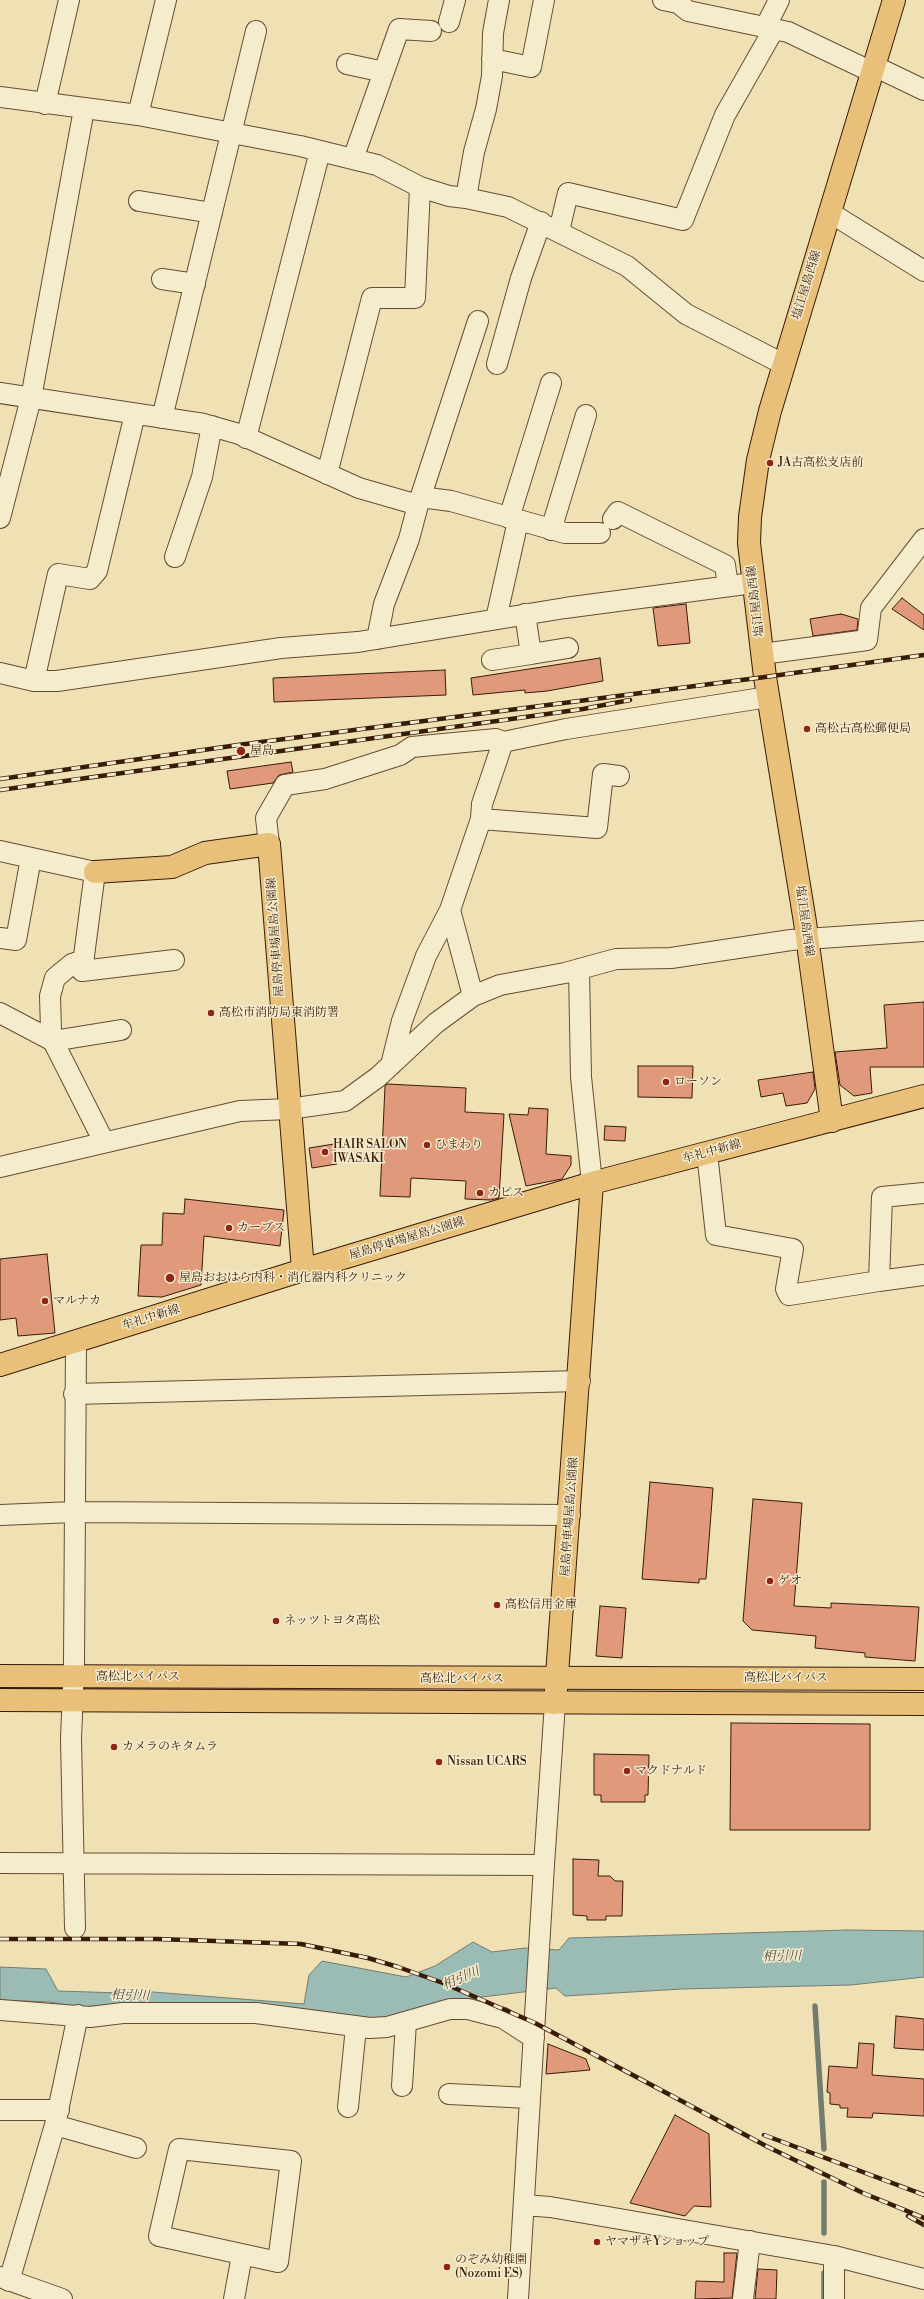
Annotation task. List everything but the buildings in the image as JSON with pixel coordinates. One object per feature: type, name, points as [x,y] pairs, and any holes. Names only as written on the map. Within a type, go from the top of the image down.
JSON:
[{"type":"main road","name":"塩江屋島西線","points":[[832,1121],[808,940],[768,697],[749,543],[753,492],[770,411],[894,0]]},
{"type":"main road","points":[[95,872],[172,867],[205,853],[269,844]]},
{"type":"main road","name":"屋島停車場屋島公園線","points":[[269,844],[303,1270],[592,1183],[580,1381],[556,1703]]},
{"type":"main road","points":[[832,1121],[924,1096]]},
{"type":"main road","name":"牟礼中新線","points":[[592,1183],[832,1121]]},
{"type":"main road","name":"牟礼中新線","points":[[0,1365],[303,1270]]},
{"type":"main road","name":"高松北バイパス","points":[[0,1676],[520,1679],[924,1679]]},
{"type":"main road","name":"高松北バイパス","points":[[0,1700],[73,1699],[924,1704]]},
{"type":"street","points":[[45,104],[69,0]]},
{"type":"street","points":[[138,115],[166,0]]},
{"type":"street","points":[[449,22],[455,0]]},
{"type":"street","points":[[466,198],[474,152],[486,109],[492,59],[493,33],[499,0]]},
{"type":"street","points":[[492,59],[530,67],[544,0]]},
{"type":"street","points":[[663,0],[678,3],[688,11],[788,32],[924,90]]},
{"type":"street","points":[[559,231],[568,193],[683,220],[725,115],[769,28],[779,0]]},
{"type":"street","points":[[353,159],[399,29],[431,31]]},
{"type":"street","points":[[162,418],[256,31]]},
{"type":"street","points":[[347,64],[384,72]]},
{"type":"street","points":[[0,97],[138,115],[320,151],[377,165],[420,186],[449,196],[508,207],[541,222],[627,266],[686,314],[783,364]]},
{"type":"street","points":[[0,518],[31,398],[84,109]]},
{"type":"street","points":[[246,438],[320,151]]},
{"type":"street","points":[[327,474],[372,298],[415,298],[420,186]]},
{"type":"street","points":[[139,201],[212,213]]},
{"type":"street","points":[[829,212],[924,271]]},
{"type":"street","points":[[497,364],[521,278],[541,222]]},
{"type":"street","points":[[162,279],[195,284]]},
{"type":"street","points":[[377,639],[384,604],[409,539],[478,321]]},
{"type":"street","points":[[496,619],[513,519],[551,383]]},
{"type":"street","points":[[0,393],[212,426],[246,438],[359,488],[420,501],[451,501],[565,534],[607,526],[618,512],[725,565],[728,586]]},
{"type":"street","points":[[34,681],[58,574],[90,579],[97,571],[135,414]]},
{"type":"street","points":[[551,530],[586,415]]},
{"type":"street","points":[[175,557],[202,477],[212,426]]},
{"type":"street","points":[[762,654],[867,640],[871,608],[924,539]]},
{"type":"street","points":[[0,673],[34,681],[57,681],[281,648],[377,639],[525,614],[753,583]]},
{"type":"street","points":[[525,614],[531,654]]},
{"type":"street","points":[[492,660],[568,648]]},
{"type":"street","points":[[269,844],[266,818],[285,785],[325,779],[400,755],[412,747],[496,739],[503,742],[566,729],[768,697]]},
{"type":"street","points":[[391,1064],[402,1021],[426,956],[450,910],[481,819],[482,804],[503,742]]},
{"type":"street","points":[[481,819],[597,828],[603,774],[619,776]]},
{"type":"street","points":[[0,851],[95,872],[82,972],[174,960]]},
{"type":"street","points":[[0,938],[16,940],[31,858]]},
{"type":"street","points":[[450,910],[473,996]]},
{"type":"street","points":[[0,1167],[240,1110],[289,1109],[345,1100],[391,1064],[436,1023],[473,996],[500,985],[579,969],[616,959],[671,958],[808,940],[924,931]]},
{"type":"street","points":[[84,960],[72,964],[55,978],[50,996],[53,1041],[104,1142]]},
{"type":"street","points":[[579,969],[581,1077],[592,1183]]},
{"type":"street","points":[[0,1013],[53,1041],[121,1030]]},
{"type":"street","points":[[707,1153],[716,1235],[793,1249],[786,1289],[789,1294],[924,1275]]},
{"type":"street","points":[[879,1281],[882,1197],[924,1193]]},
{"type":"street","points":[[75,1928],[71,1739],[74,1676],[74,1394],[76,1342]]},
{"type":"street","points":[[74,1394],[580,1381]]},
{"type":"street","points":[[0,1515],[74,1512],[570,1515]]},
{"type":"street","points":[[518,2299],[529,2098],[556,1703]]},
{"type":"street","points":[[0,1863],[544,1865]]},
{"type":"street","points":[[0,2010],[90,2017],[136,2012],[256,2013],[356,2027],[387,2027],[450,2009],[468,2008],[503,2018],[534,2038]]},
{"type":"street","points":[[62,2299],[4,2279],[57,2117],[78,2015]]},
{"type":"street","points":[[402,2086],[406,2022]]},
{"type":"street","points":[[348,2108],[356,2027]]},
{"type":"street","points":[[449,2094],[529,2098]]},
{"type":"street","points":[[0,2110],[57,2117],[136,2148]]},
{"type":"street","points":[[179,2149],[291,2161],[278,2262],[242,2255],[159,2236],[179,2149]]},
{"type":"street","points":[[524,2206],[550,2207],[834,2256],[924,2279]]},
{"type":"street","points":[[743,2299],[750,2241]]},
{"type":"street","points":[[234,2299],[242,2255]]},
{"type":"street","points":[[834,2256],[834,2299]]},
{"type":"water","name":"相引川","points":[[847,1930],[924,1931],[924,1977],[851,1985],[682,1989],[565,1996],[556,1988],[441,2002],[384,2023],[123,2004],[80,2007],[49,2002],[0,2000],[0,1967],[46,1969],[58,1991],[122,1993],[153,1992],[304,2004],[309,1975],[322,1961],[406,1977],[435,1966],[473,1942],[492,1952],[525,1948],[559,1950],[569,1938]]},
{"type":"waterway","points":[[815,2006],[824,2149]]},
{"type":"waterway","points":[[824,2182],[824,2233]]},
{"type":"waterway","points":[[824,2273],[824,2299]]},
{"type":"railway","points":[[0,779],[238,745],[924,655]]},
{"type":"railway","points":[[0,790],[583,709],[630,700]]},
{"type":"railway","points":[[0,1939],[157,1939],[301,1944],[368,1958],[398,1967],[443,1983],[535,2023],[768,2147],[863,2193],[924,2218]]},
{"type":"railway","points":[[764,2135],[924,2195]]},
{"type":"railway","points":[[908,2216],[924,2225]]},
{"type":"place","name":"JA古高松支店前","points":[[770,463]]},
{"type":"place","name":"高松古高松郵便局","points":[[807,729]]},
{"type":"place","name":"屋島","points":[[241,751]]},
{"type":"place","name":"高松市消防局東消防署","points":[[211,1013]]},
{"type":"place","name":"ローソン","points":[[666,1082]]},
{"type":"place","name":"ひまわり","points":[[427,1145]]},
{"type":"place","name":"HAIR SALON IWASAKI","points":[[325,1152]]},
{"type":"place","name":"カピス","points":[[480,1193]]},
{"type":"place","name":"カーブス","points":[[229,1228]]},
{"type":"place","name":"屋島おおはら内科・消化器内科クリニック","points":[[170,1278]]},
{"type":"place","name":"マルナカ","points":[[45,1301]]},
{"type":"place","name":"ゲオ","points":[[770,1581]]},
{"type":"place","name":"高松信用金庫","points":[[497,1605]]},
{"type":"place","name":"ネッツトヨタ高松","points":[[276,1621]]},
{"type":"place","name":"カメラのキタムラ","points":[[114,1747]]},
{"type":"place","name":"Nissan UCARS","points":[[439,1762]]},
{"type":"place","name":"マクドナルド","points":[[627,1771]]},
{"type":"place","name":"ヤマザキYショップ","points":[[597,2242]]},
{"type":"place","name":"のぞみ幼稚園 (Nozomi ES)","points":[[447,2267]]}]
